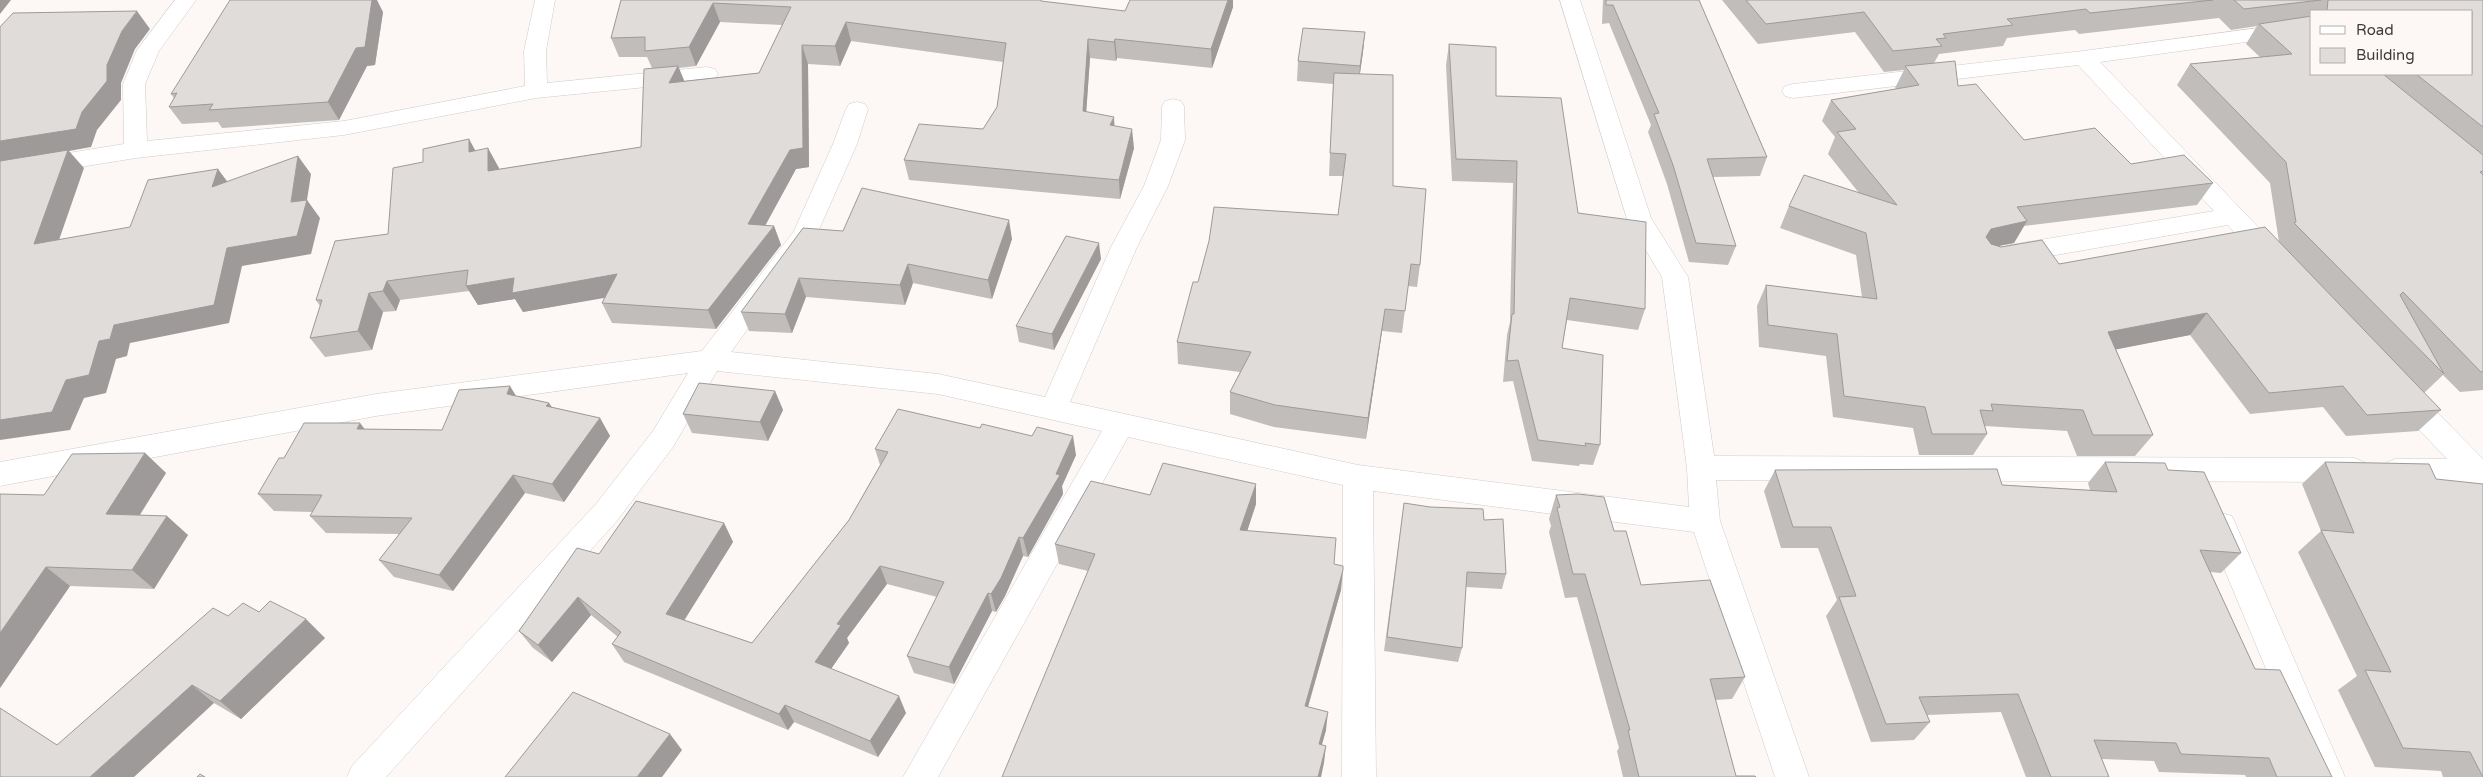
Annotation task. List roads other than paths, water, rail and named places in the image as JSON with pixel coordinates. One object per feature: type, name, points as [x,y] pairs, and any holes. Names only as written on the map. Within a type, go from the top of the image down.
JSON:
[{"type":"street","points":[[136,150],[134,84],[148,50],[186,0]]},
{"type":"street","points":[[536,91],[535,51],[545,0]]},
{"type":"street","points":[[1570,0],[1639,219],[1675,277],[1701,468],[1705,521],[1792,777]]},
{"type":"street","points":[[1794,91],[2308,31]]},
{"type":"street","points":[[2083,58],[2287,273]]},
{"type":"street","points":[[0,172],[136,150],[344,128],[536,91],[707,74]]},
{"type":"street","points":[[1054,410],[1124,247],[1156,186],[1173,140],[1173,106]]},
{"type":"street","points":[[364,777],[606,513],[663,439],[710,360],[805,234],[845,144],[858,109]]},
{"type":"street","points":[[1988,258],[2233,216]]},
{"type":"street","points":[[0,474],[376,405],[710,360],[938,384],[1358,477],[1705,521]]},
{"type":"street","points":[[2388,379],[2479,475]]},
{"type":"street","points":[[920,777],[1121,424]]},
{"type":"street","points":[[1701,468],[2197,470],[2479,475]]},
{"type":"street","points":[[2197,470],[2328,777]]},
{"type":"street","points":[[1358,477],[1359,777]]}]
